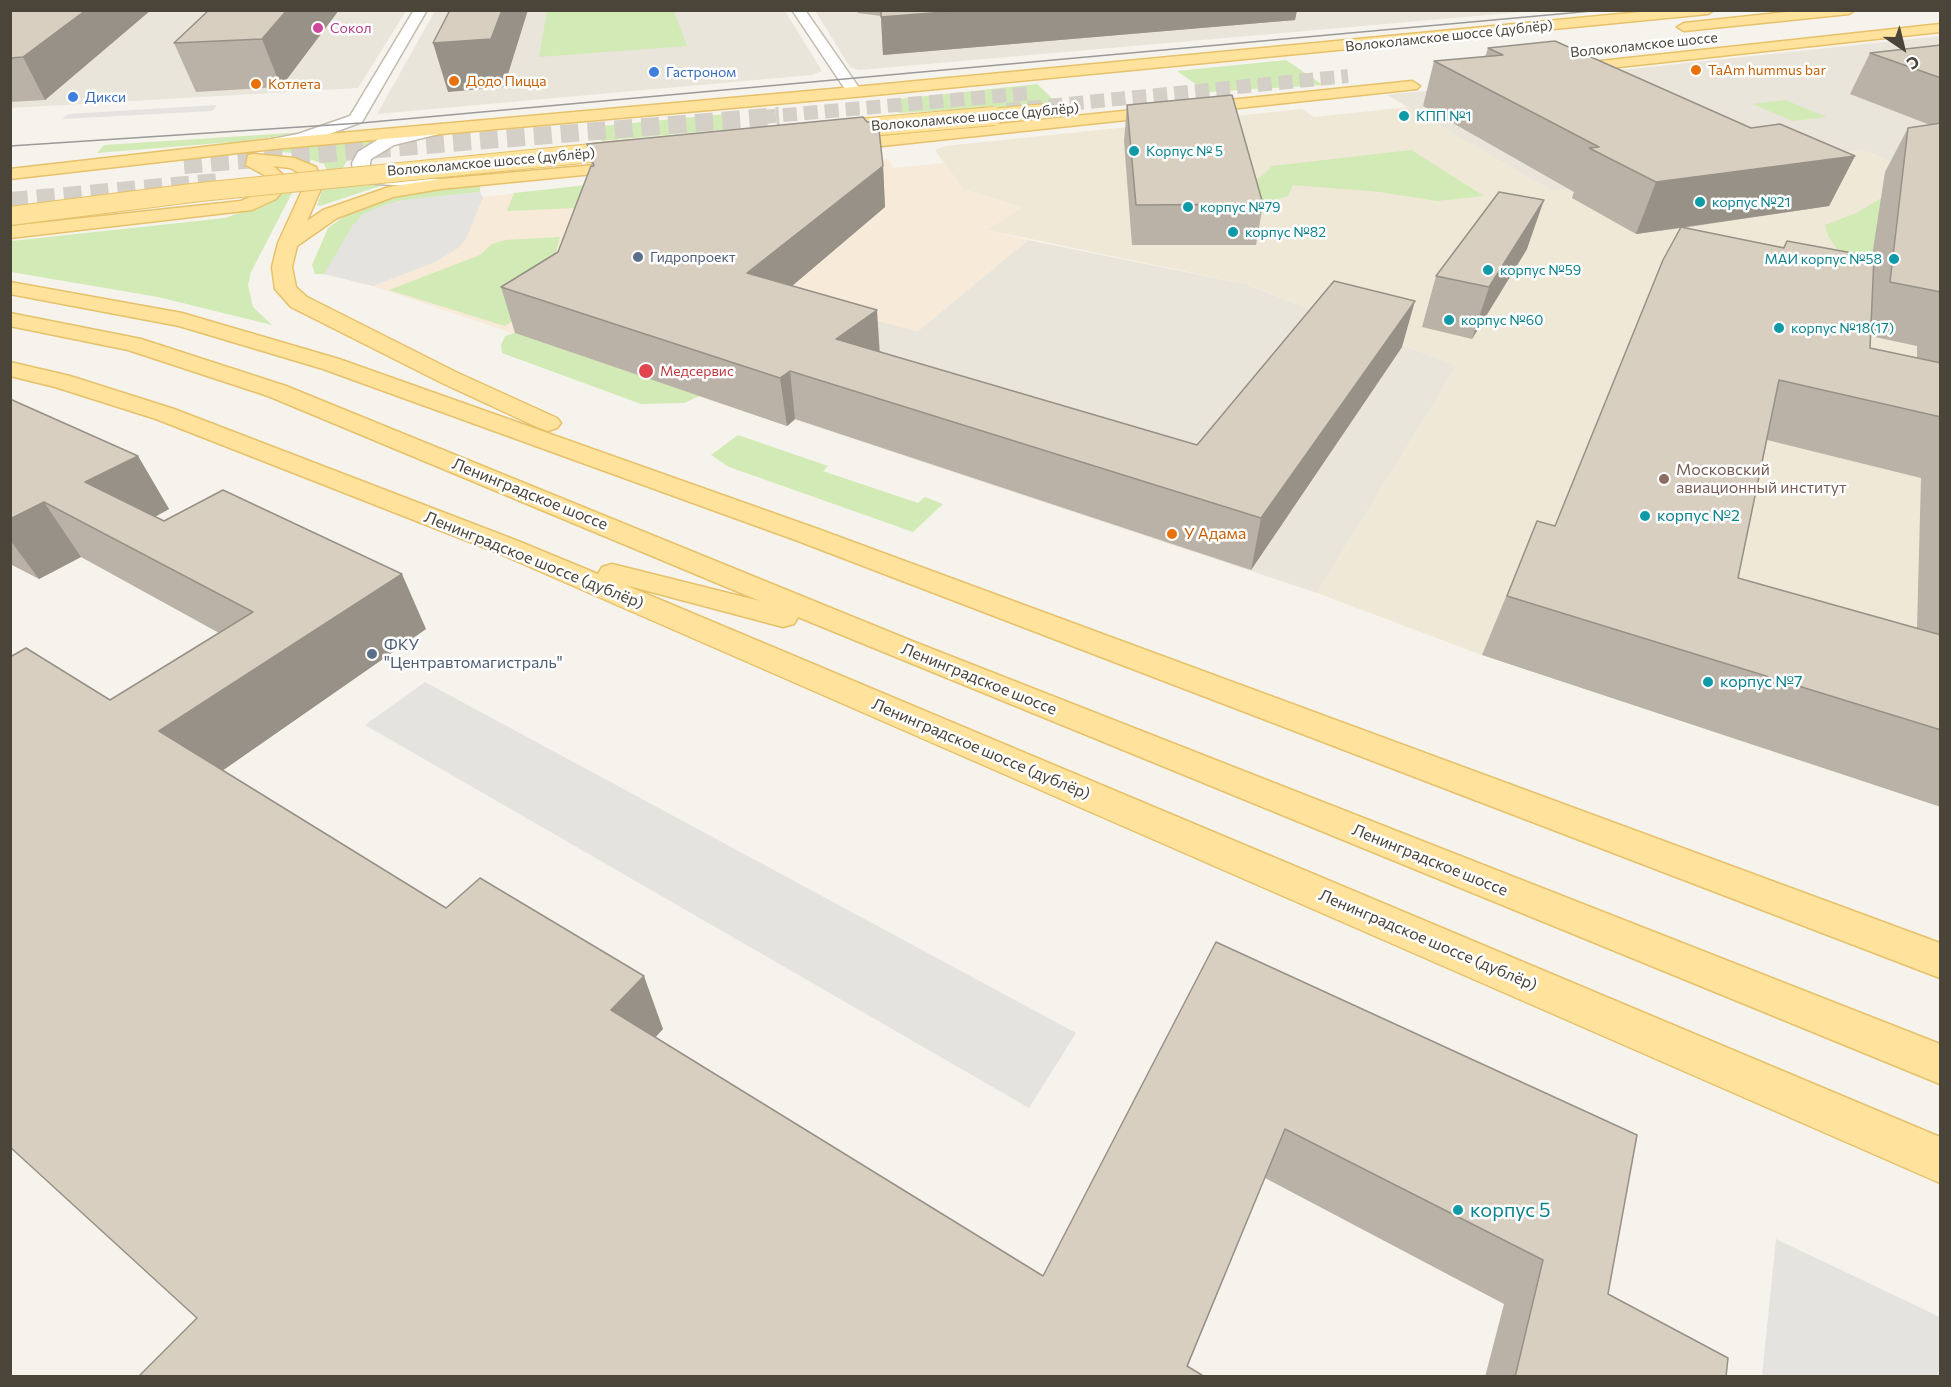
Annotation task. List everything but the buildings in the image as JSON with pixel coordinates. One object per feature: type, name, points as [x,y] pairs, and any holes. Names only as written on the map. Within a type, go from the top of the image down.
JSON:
[{"type":"main road","name":"Волоколамское шоссе (дублёр)","points":[[43,170],[273,144],[854,92],[1708,10]]},
{"type":"main road","name":"Волоколамское шоссе","points":[[1849,10],[1677,35],[1941,14]]},
{"type":"main road","points":[[1544,72],[1941,28]]},
{"type":"main road","name":"Волоколамское шоссе (дублёр)","points":[[1412,86],[1047,111],[816,139],[1412,86],[1429,84]]},
{"type":"main road","name":"Волоколамское шоссе (дублёр)","points":[[10,216],[310,180],[653,155],[440,184]]},
{"type":"main road","points":[[10,232],[228,209],[259,201],[270,195],[277,186],[278,178],[272,172],[226,159]]},
{"type":"main road","points":[[10,174],[226,159],[277,160],[294,163],[310,171],[314,184],[288,243],[282,277],[286,289],[299,302],[556,427],[808,535]]},
{"type":"main road","points":[[288,243],[313,223],[347,206],[389,192],[440,184]]},
{"type":"main road","points":[[10,288],[163,316],[289,350],[808,535],[1941,961]]},
{"type":"main road","name":"Ленинградское шоссе","points":[[10,319],[133,344],[277,390],[901,648],[1941,1064]]},
{"type":"main road","name":"Ленинградское шоссе (дублёр)","points":[[37,375],[165,414],[508,547],[1941,1160]]},
{"type":"main road","points":[[508,547],[901,648]]},
{"type":"street","points":[[356,120],[421,10]]},
{"type":"street","points":[[798,10],[854,92]]},
{"type":"street","points":[[273,144],[302,138],[356,120],[379,128],[412,131]]},
{"type":"street","points":[[440,184],[376,179],[362,170],[361,163],[364,156],[388,141],[424,132],[455,128]]},
{"type":"street","points":[[10,371],[37,375]]},
{"type":"shaded area","points":[[827,10],[1534,11],[859,70],[850,67],[816,12]]},
{"type":"shaded area","points":[[11,11],[406,11],[358,88],[11,108]]},
{"type":"shaded area","points":[[435,11],[785,11],[822,71],[812,75],[377,114]]},
{"type":"shaded area","points":[[1940,36],[1940,154],[1888,161],[1862,150],[1551,191],[1387,95]]},
{"type":"shaded area","points":[[217,105],[212,111],[62,119],[68,114]]},
{"type":"shaded area","name":"Московский авиационный институт","points":[[1408,107],[1551,191],[1862,150],[1888,161],[1940,154],[1940,807],[1482,655],[1317,593],[1457,366],[1245,284],[988,230],[1022,207],[963,189],[935,150],[945,146],[1302,109],[1314,117]]},
{"type":"shaded area","points":[[865,156],[870,161],[888,159],[894,168],[944,163],[963,189],[1022,207],[989,230],[1028,240],[918,331],[862,317],[733,408],[373,286],[324,274],[422,198],[480,192],[483,197]]},
{"type":"shaded area","points":[[480,192],[483,197],[466,239],[458,248],[435,262],[373,286],[324,274],[353,225],[363,214],[387,204],[411,199]]},
{"type":"shaded area","points":[[1028,240],[1245,284],[1457,366],[1317,593],[796,420],[787,426],[733,408],[862,317],[918,331]]},
{"type":"shaded area","points":[[425,682],[1076,1033],[1029,1108],[365,725]]},
{"type":"shaded area","points":[[1776,1239],[1940,1317],[1940,1376],[1762,1376]]},
{"type":"green space","points":[[547,11],[674,11],[687,46],[539,57]]},
{"type":"green space","points":[[1286,60],[1323,85],[1207,92],[1177,71]]},
{"type":"green space","points":[[1037,84],[1058,104],[899,113],[890,100]]},
{"type":"green space","points":[[1785,100],[1827,117],[1793,121],[1752,104]]},
{"type":"green space","points":[[726,114],[731,129],[601,141],[600,126]]},
{"type":"green space","points":[[306,132],[245,141],[97,153],[104,145]]},
{"type":"green space","points":[[380,139],[355,152],[348,158],[343,168],[344,173],[366,184],[383,185],[320,206],[317,205],[328,173],[324,164],[291,153],[254,149]]},
{"type":"green space","points":[[1411,150],[1484,196],[1437,201],[1380,192],[1293,185],[1288,196],[1253,206],[1242,187],[1262,176],[1272,166]]},
{"type":"green space","points":[[596,184],[599,207],[507,211],[514,193]]},
{"type":"green space","points":[[480,185],[480,192],[399,201],[353,225],[328,272],[315,274],[312,265],[328,228],[353,210],[399,195]]},
{"type":"green space","points":[[293,191],[251,272],[248,285],[253,307],[272,325],[158,297],[11,272],[11,241],[225,218],[264,204],[281,193]]},
{"type":"green space","points":[[1885,196],[1940,274],[1842,256],[1828,236],[1825,225],[1856,213]]},
{"type":"green space","points":[[560,237],[544,301],[505,326],[389,290],[480,255],[492,244],[505,240]]},
{"type":"green space","points":[[515,333],[700,396],[684,403],[641,404],[502,353],[501,345],[505,336]]},
{"type":"green space","points":[[738,435],[828,466],[823,471],[918,503],[925,497],[943,504],[913,532],[729,467],[711,455]]},
{"type":"tunnel","points":[[1007,110],[1348,76]]},
{"type":"tunnel","points":[[762,117],[1032,93]]},
{"type":"tunnel","points":[[184,165],[779,116]]},
{"type":"tunnel","points":[[10,201],[218,182]]},
{"type":"tram line","points":[[10,146],[361,123],[1603,10]]},
{"type":"place","name":"Сокол","points":[[318,28]]},
{"type":"place","name":"TaAm hummus bar","points":[[1696,70]]},
{"type":"place","name":"Гастроном","points":[[654,72]]},
{"type":"place","name":"Додо Пицца","points":[[454,81]]},
{"type":"place","name":"Котлета","points":[[256,84]]},
{"type":"place","name":"Дикси","points":[[73,97]]},
{"type":"place","name":"КПП №1","points":[[1404,116]]},
{"type":"place","name":"Корпус № 5","points":[[1134,151]]},
{"type":"place","name":"корпус №21","points":[[1700,202]]},
{"type":"place","name":"корпус №79","points":[[1188,207]]},
{"type":"place","name":"корпус №82","points":[[1233,232]]},
{"type":"place","name":"Гидропроект","points":[[638,257]]},
{"type":"place","name":"МАИ корпус №58","points":[[1894,259]]},
{"type":"place","name":"корпус №59","points":[[1488,270]]},
{"type":"place","name":"корпус №60","points":[[1449,320]]},
{"type":"place","name":"корпус №18(17)","points":[[1779,328]]},
{"type":"place","name":"Медсервис","points":[[646,371]]},
{"type":"place","name":"Московский авиационный институт","points":[[1664,479]]},
{"type":"place","name":"корпус №2","points":[[1645,516]]},
{"type":"place","name":"У Адама","points":[[1172,534]]},
{"type":"place","name":"ФКУ \"Центравтомагистраль\"","points":[[372,654]]},
{"type":"place","name":"корпус №7","points":[[1708,682]]},
{"type":"place","name":"корпус 5","points":[[1458,1210]]}]
